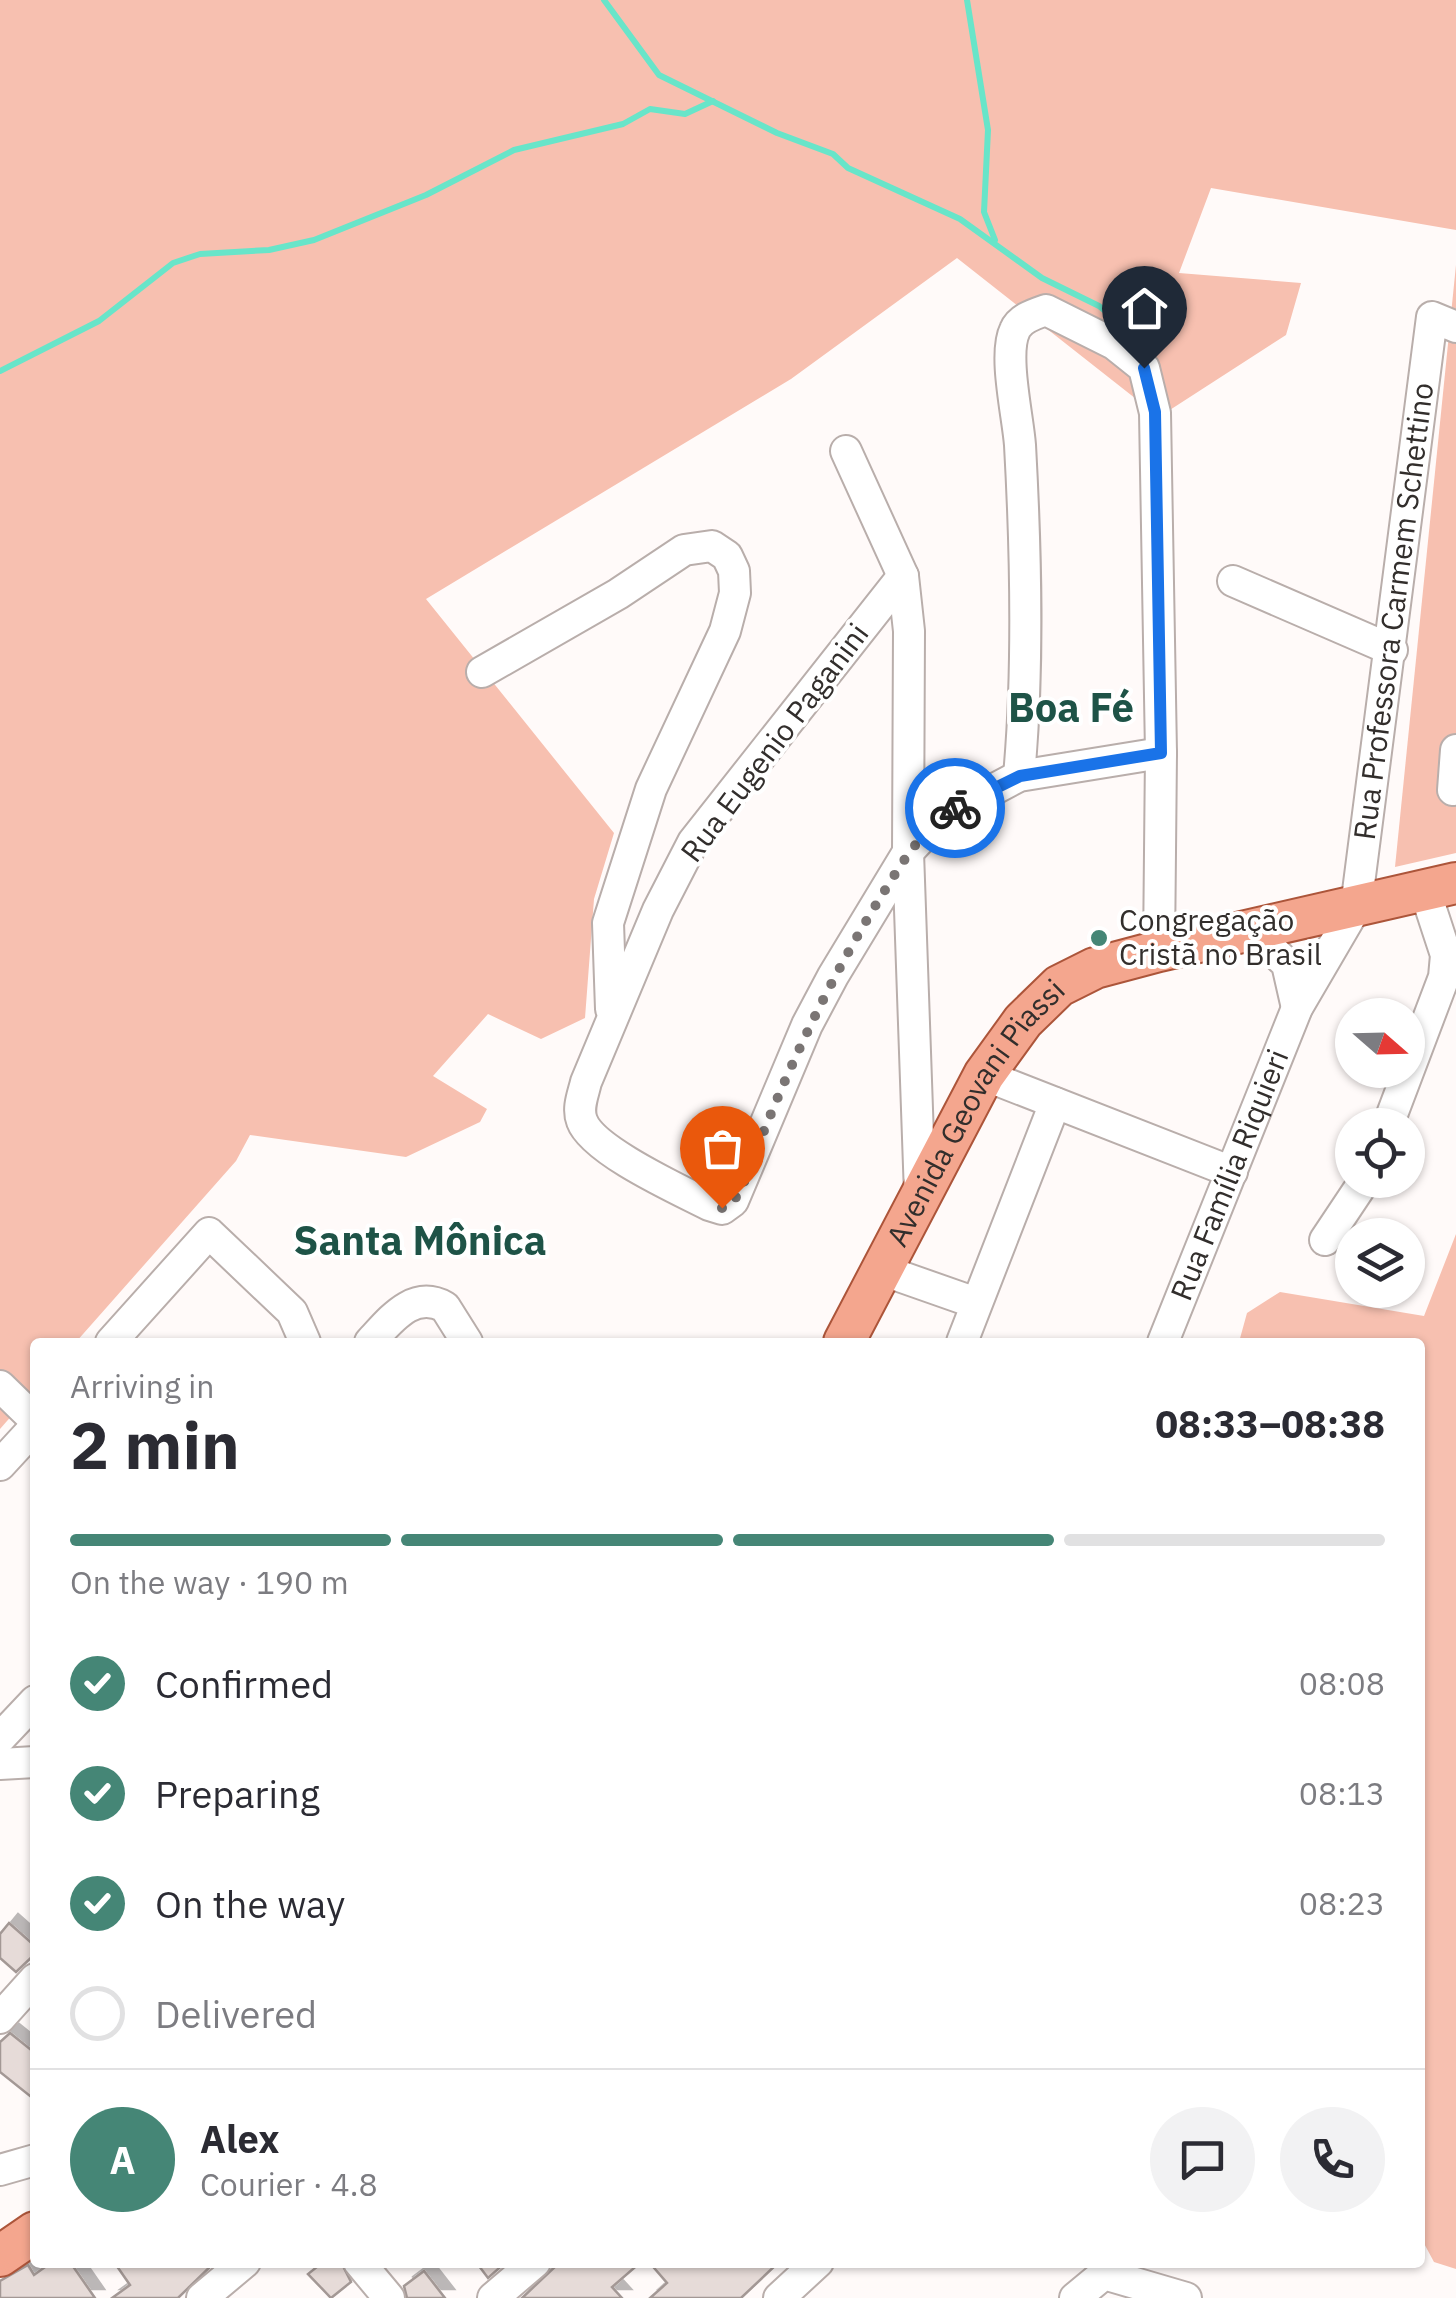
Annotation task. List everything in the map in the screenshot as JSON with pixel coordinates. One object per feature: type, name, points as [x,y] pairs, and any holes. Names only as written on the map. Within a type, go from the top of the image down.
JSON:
[{"type":"main road","name":"Avenida Geovani Piassi","points":[[846,1338],[984,1075],[1023,1021],[1059,986],[1095,968],[1159,951],[1440,887]]},
{"type":"main road","points":[[0,2256],[30,2235]]},
{"type":"street","points":[[1020,776],[1024,603],[1011,352],[1015,329],[1029,315],[1046,310],[1114,344],[1144,368],[1155,412],[1161,753],[1159,951]]},
{"type":"street","name":"Rua Professora Carmem Schettino","points":[[1356,907],[1444,322]]},
{"type":"street","points":[[846,451],[904,576],[909,631],[908,852],[920,1197]]},
{"type":"street","points":[[482,672],[618,594],[684,550],[712,546],[727,556],[734,570],[735,594],[725,631],[651,789],[608,923],[612,1016]]},
{"type":"street","name":"Rua Eugenio Paganini","points":[[904,576],[694,842],[658,910],[586,1082],[579,1110],[584,1126],[604,1144],[709,1206],[722,1208],[734,1201],[807,1026],[908,852]]},
{"type":"street","points":[[1234,581],[1392,650]]},
{"type":"street","points":[[1453,790],[1456,750]]},
{"type":"street","points":[[908,852],[940,818],[1020,776],[1161,753]]},
{"type":"street","points":[[1394,1108],[1451,956],[1440,887]]},
{"type":"street","name":"Rua Família Riquieri","points":[[1165,1338],[1297,1008],[1356,907]]},
{"type":"street","points":[[1251,930],[1288,964],[1297,1008]]},
{"type":"street","points":[[984,1075],[1232,1172]]},
{"type":"street","points":[[963,1338],[1055,1104]]},
{"type":"street","points":[[1325,1240],[1353,1198]]},
{"type":"street","points":[[115,1338],[210,1233],[292,1312],[303,1338]]},
{"type":"street","points":[[882,1270],[976,1303]]},
{"type":"street","points":[[374,1338],[407,1306],[424,1300],[445,1307],[458,1322],[464,1338]]},
{"type":"street","points":[[0,1386],[30,1418]]},
{"type":"street","points":[[0,1465],[30,1429]]},
{"type":"street","points":[[0,1738],[30,1706]]},
{"type":"street","points":[[0,1764],[30,1762]]},
{"type":"street","points":[[0,2018],[30,1985]]},
{"type":"street","points":[[0,2170],[30,2161]]},
{"type":"street","points":[[202,2298],[237,2268]]},
{"type":"street","points":[[363,2268],[389,2298]]},
{"type":"street","points":[[493,2298],[528,2268]]},
{"type":"street","points":[[779,2298],[812,2268]]},
{"type":"street","points":[[1075,2298],[1107,2268],[1186,2298]]},
{"type":"shaded area","points":[[0,0],[1456,0],[1456,230],[1211,188],[1179,273],[1301,283],[1286,335],[1159,417],[957,258],[791,379],[426,599],[614,833],[594,899],[585,1018],[541,1039],[488,1014],[433,1076],[487,1109],[480,1122],[406,1157],[250,1135],[236,1161],[80,1338],[30,1338],[30,1395],[0,1429]]},
{"type":"shaded area","points":[[1456,265],[1456,853],[1395,867]]},
{"type":"shaded area","points":[[1456,1234],[1456,2269],[1434,2262],[1425,2245],[1425,1338],[1240,1338],[1247,1313],[1280,1292],[1335,1301],[1335,1308],[1376,1308],[1424,1316]]},
{"type":"building","points":[[9,1923],[30,1942],[30,1959],[16,1972],[0,1958],[0,1934]]},
{"type":"building","points":[[10,2033],[30,2049],[30,2096],[0,2072],[0,2042]]},
{"type":"building","points":[[28,2265],[34,2275],[44,2268],[74,2268],[95,2298],[0,2298],[0,2281]]},
{"type":"building","points":[[118,2268],[209,2268],[178,2298],[112,2298],[130,2285]]},
{"type":"building","points":[[316,2268],[344,2268],[351,2282],[331,2298],[308,2274]]},
{"type":"building","points":[[480,2268],[499,2268],[488,2278]]},
{"type":"building","points":[[554,2268],[634,2268],[612,2287],[622,2298],[522,2298]]},
{"type":"building","points":[[654,2268],[773,2268],[741,2298],[650,2298],[667,2283]]},
{"type":"building","points":[[424,2271],[445,2298],[407,2298],[404,2286]]},
{"type":"waterway","points":[[604,0],[659,75],[777,133],[833,154],[848,168],[960,219],[1042,278],[1099,306],[1131,332]]},
{"type":"waterway","points":[[967,0],[988,130],[984,212],[995,240]]},
{"type":"waterway","points":[[0,371],[99,321],[173,263],[200,254],[269,250],[314,240],[426,195],[514,150],[623,124],[650,109],[685,114],[713,101]]},
{"type":"way so far","points":[[722,1208],[734,1201],[744,1182],[780,1086],[833,976],[908,852],[955,808]]},
{"type":"place","name":"Congregação Cristã no Brasil","points":[[1099,938]]},
{"type":"district","name":"Boa Fé","points":[[1071,708]]},
{"type":"district","name":"Santa Mônica","points":[[420,1241]]},
{"type":"route","points":[[955,808],[1020,776],[1161,753],[1155,412],[1144,368]]}]
